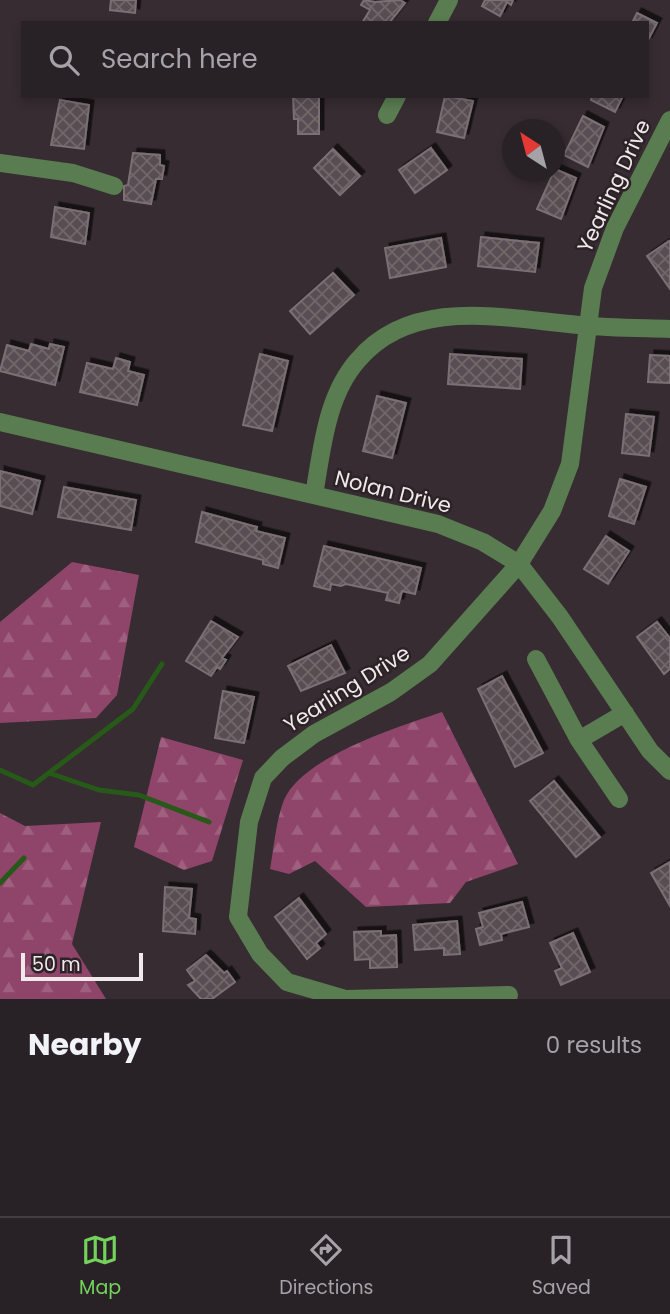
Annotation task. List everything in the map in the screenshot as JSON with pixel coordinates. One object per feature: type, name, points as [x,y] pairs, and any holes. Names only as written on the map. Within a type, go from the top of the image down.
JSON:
[{"type":"street","points":[[438,21],[449,0]]},
{"type":"street","points":[[387,115],[396,98]]},
{"type":"street","name":"Yearling Drive","points":[[509,995],[345,999],[287,982],[260,954],[238,918],[250,822],[263,778],[282,758],[314,734],[391,692],[430,664],[519,564],[552,511],[570,464],[593,288],[615,228],[670,120]]},
{"type":"street","points":[[0,163],[73,173],[114,186]]},
{"type":"street","points":[[314,495],[323,439],[336,398],[357,360],[380,340],[418,321],[459,314],[588,326],[670,329]]},
{"type":"street","name":"Nolan Drive","points":[[0,422],[438,524],[483,542],[519,564],[560,617],[650,751],[670,771]]},
{"type":"street","points":[[536,659],[579,740],[618,799]]},
{"type":"street","points":[[579,740],[625,713]]},
{"type":"green space","points":[[72,562],[139,575],[117,695],[96,718],[0,723],[0,622]]},
{"type":"green space","points":[[442,712],[518,864],[466,882],[450,903],[366,907],[315,861],[289,874],[270,869],[281,808],[294,784],[331,757],[354,745]]},
{"type":"green space","points":[[161,737],[243,760],[212,861],[184,870],[134,847]]},
{"type":"green space","points":[[0,813],[25,826],[101,822],[72,944],[106,999],[0,999]]},
{"type":"building","points":[[111,0],[136,0],[135,13],[110,10]]},
{"type":"building","points":[[364,0],[400,0],[405,3],[391,21],[363,21],[370,10],[361,5]]},
{"type":"building","points":[[485,0],[513,0],[511,5],[507,2],[500,16],[482,6]]},
{"type":"building","points":[[637,13],[657,23],[649,38],[649,21],[633,21]]},
{"type":"building","points":[[293,98],[319,98],[319,134],[298,134],[298,119],[294,119]]},
{"type":"building","points":[[445,98],[473,101],[464,138],[437,132]]},
{"type":"building","points":[[592,98],[622,98],[615,112]]},
{"type":"building","points":[[60,100],[89,105],[84,149],[51,145]]},
{"type":"building","points":[[583,116],[604,127],[588,167],[565,156]]},
{"type":"building","points":[[431,148],[447,170],[415,193],[399,170]]},
{"type":"building","points":[[333,149],[360,176],[340,195],[314,168]]},
{"type":"building","points":[[133,153],[160,155],[160,165],[164,166],[162,179],[156,179],[151,204],[124,200],[124,186],[128,185]]},
{"type":"building","points":[[565,173],[576,178],[561,219],[537,209],[549,182],[565,182]]},
{"type":"building","points":[[55,207],[89,213],[85,244],[51,237]]},
{"type":"building","points":[[481,237],[539,243],[535,272],[478,266]]},
{"type":"building","points":[[441,238],[446,267],[390,278],[385,248]]},
{"type":"building","points":[[669,241],[670,243],[670,289],[647,256]]},
{"type":"building","points":[[333,273],[354,295],[310,334],[290,311]]},
{"type":"building","points":[[31,344],[49,349],[50,344],[64,347],[55,385],[0,371],[7,345],[29,351]]},
{"type":"building","points":[[260,354],[288,361],[272,431],[243,425]]},
{"type":"building","points":[[450,354],[522,359],[520,389],[448,384]]},
{"type":"building","points":[[650,355],[670,356],[670,383],[648,382]]},
{"type":"building","points":[[116,358],[130,362],[128,371],[144,375],[137,405],[80,392],[87,363],[113,369]]},
{"type":"building","points":[[377,396],[406,403],[392,458],[363,451]]},
{"type":"building","points":[[626,414],[654,417],[649,456],[622,453]]},
{"type":"building","points":[[0,471],[40,481],[32,514],[0,506]]},
{"type":"building","points":[[620,479],[646,487],[634,524],[609,516]]},
{"type":"building","points":[[64,487],[136,500],[131,530],[58,517]]},
{"type":"building","points":[[202,512],[257,527],[256,531],[285,538],[278,568],[263,564],[263,560],[196,542]]},
{"type":"building","points":[[606,536],[629,551],[608,584],[584,569]]},
{"type":"building","points":[[324,546],[421,568],[415,594],[402,591],[399,603],[386,600],[388,593],[346,584],[331,584],[330,590],[314,586]]},
{"type":"building","points":[[211,621],[238,637],[222,658],[226,660],[220,669],[217,667],[211,676],[186,661]]},
{"type":"building","points":[[657,622],[670,638],[670,669],[664,674],[637,637]]},
{"type":"building","points":[[331,645],[345,673],[301,691],[288,666]]},
{"type":"building","points":[[502,676],[543,753],[515,767],[478,689]]},
{"type":"building","points":[[223,691],[254,697],[244,743],[215,738]]},
{"type":"building","points":[[554,781],[600,837],[576,857],[530,801]]},
{"type":"building","points":[[670,862],[670,906],[651,873]]},
{"type":"building","points":[[165,887],[192,889],[189,918],[196,919],[195,934],[163,931]]},
{"type":"building","points":[[299,898],[326,934],[316,943],[320,948],[307,959],[275,917]]},
{"type":"building","points":[[522,902],[529,927],[501,934],[502,940],[480,945],[476,929],[483,927],[479,913]]},
{"type":"building","points":[[457,921],[460,954],[444,955],[444,948],[415,950],[413,925]]},
{"type":"building","points":[[381,931],[381,936],[396,935],[397,967],[370,968],[370,959],[355,960],[354,932]]},
{"type":"building","points":[[573,933],[590,972],[561,985],[555,971],[562,968],[550,943]]},
{"type":"building","points":[[206,955],[224,973],[227,971],[235,982],[212,999],[201,999],[188,985],[195,981],[187,970]]},
{"type":"waterway","points":[[0,770],[33,785],[133,709],[162,664]]},
{"type":"waterway","points":[[49,773],[99,790],[139,795],[209,822]]},
{"type":"waterway","points":[[0,883],[24,858]]}]
